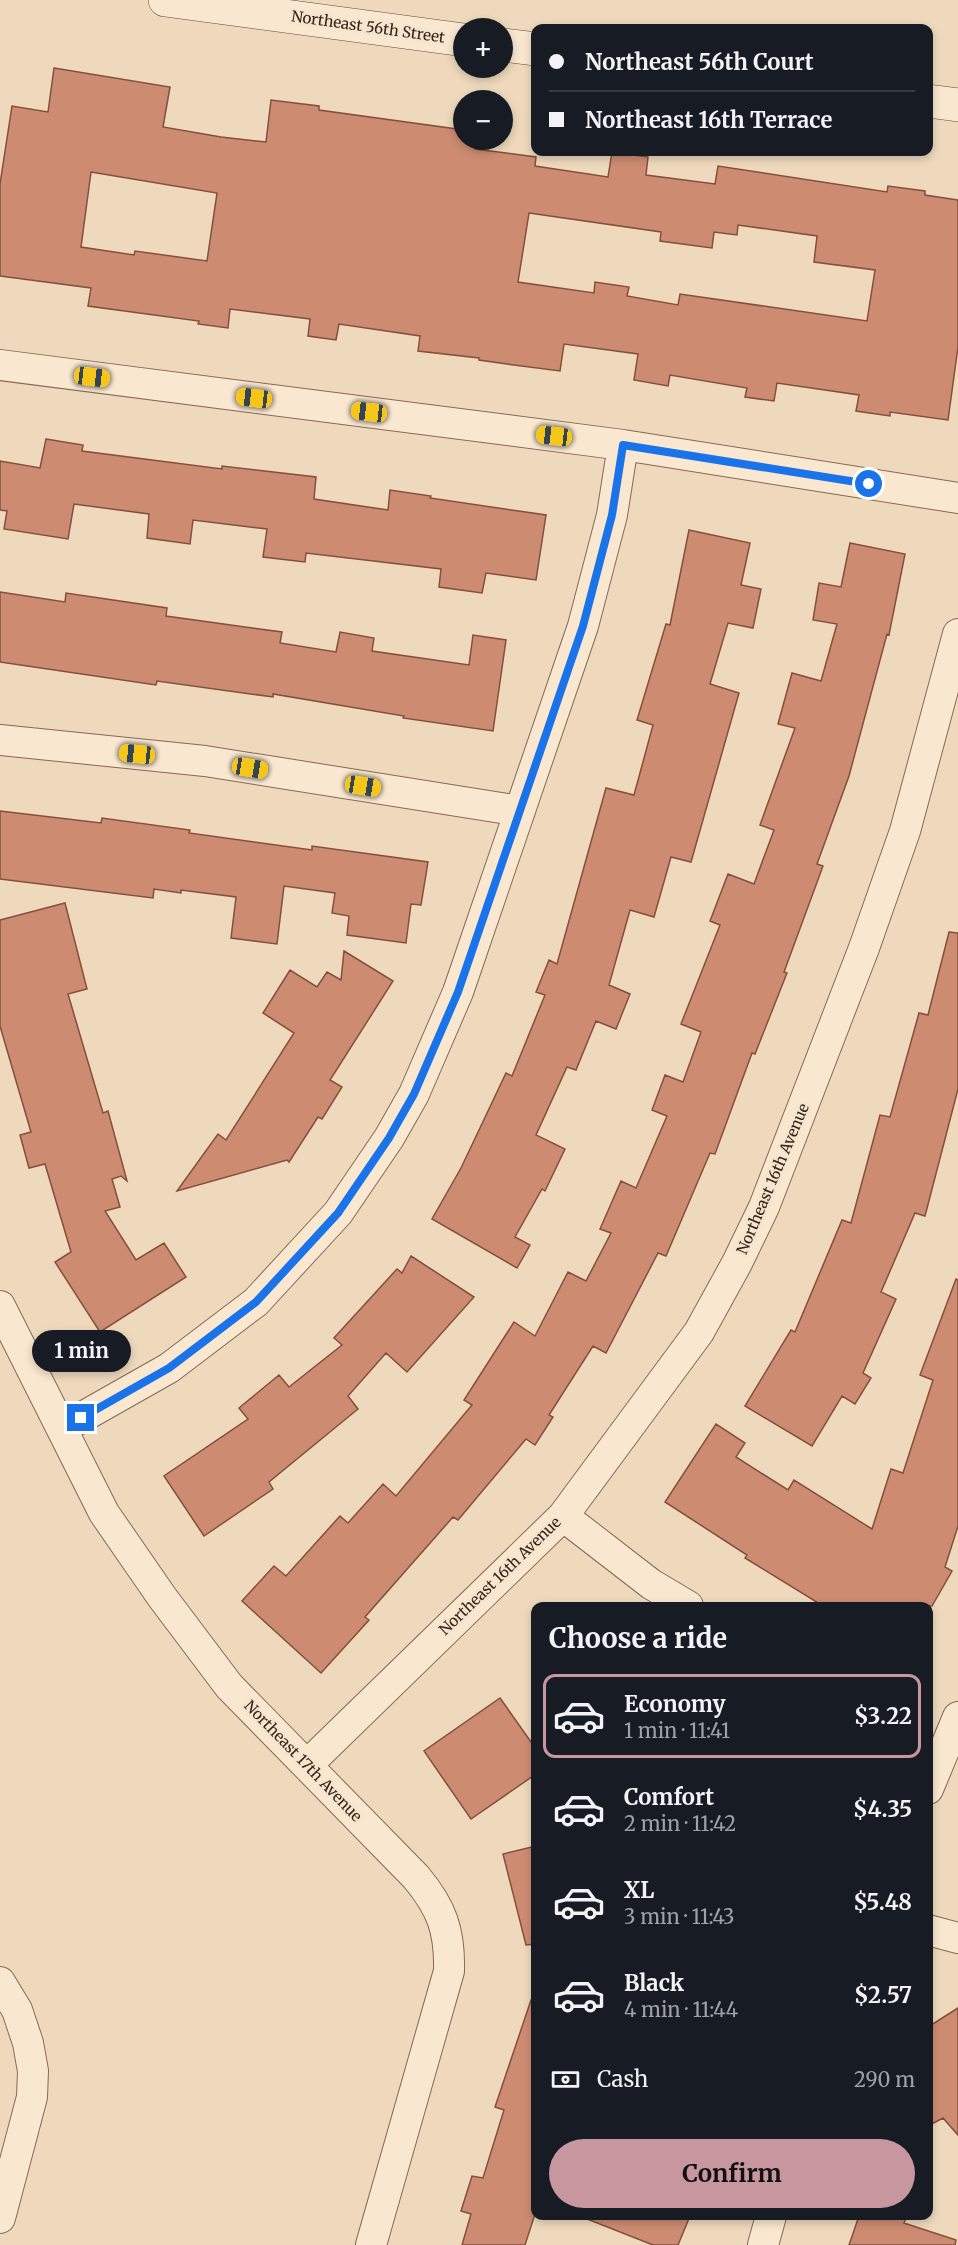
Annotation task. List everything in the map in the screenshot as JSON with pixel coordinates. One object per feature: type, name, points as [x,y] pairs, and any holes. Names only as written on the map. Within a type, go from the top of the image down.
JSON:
[{"type":"street","name":"Northeast 56th Street","points":[[165,0],[453,39]]},
{"type":"street","points":[[513,46],[531,48]]},
{"type":"street","points":[[933,102],[958,105]]},
{"type":"street","points":[[0,365],[623,445],[958,498]]},
{"type":"street","points":[[63,1428],[169,1368],[256,1302],[338,1213],[389,1138],[414,1094],[458,992],[583,626],[612,515],[623,445]]},
{"type":"street","name":"Northeast 16th Avenue","points":[[307,1765],[563,1516],[699,1332],[737,1263],[764,1207],[864,948],[906,831],[958,634]]},
{"type":"street","points":[[0,740],[206,761],[520,811]]},
{"type":"street","name":"Northeast 17th Avenue","points":[[0,1306],[104,1513],[162,1597],[229,1686],[416,1877],[432,1896],[441,1914],[450,1945],[449,1971],[371,2245]]},
{"type":"street","points":[[563,1516],[651,1584],[681,1602]]},
{"type":"street","points":[[933,1763],[936,1748],[958,1717]]},
{"type":"street","points":[[933,1931],[958,1938]]},
{"type":"street","points":[[0,1982],[17,2010],[28,2043],[33,2071],[32,2097],[0,2218]]},
{"type":"street","points":[[763,2245],[770,2220]]},
{"type":"building","points":[[54,68],[170,87],[163,127],[221,137],[266,142],[271,100],[319,106],[319,110],[453,128],[453,150],[483,150],[536,157],[535,166],[608,177],[611,156],[641,156],[648,157],[646,175],[715,184],[718,166],[887,192],[888,186],[925,191],[925,195],[958,200],[958,347],[948,420],[890,412],[890,416],[856,411],[859,395],[777,383],[774,401],[745,397],[747,388],[670,375],[668,386],[634,380],[638,354],[564,344],[560,371],[418,351],[420,336],[339,324],[336,340],[308,336],[310,319],[230,309],[228,328],[198,324],[199,321],[88,306],[91,288],[0,276],[0,184],[12,106],[48,112]],"holes":[[[91,172],[217,193],[207,261],[135,251],[134,255],[81,247]],[[529,213],[661,232],[660,241],[712,248],[714,232],[737,235],[738,225],[817,236],[814,262],[875,270],[867,321],[680,294],[678,305],[627,296],[629,287],[595,282],[594,293],[518,282]]]},
{"type":"building","points":[[46,439],[83,445],[82,451],[222,469],[222,466],[316,477],[314,499],[388,510],[390,490],[546,515],[536,580],[486,573],[482,593],[439,587],[441,569],[306,553],[305,562],[263,557],[267,529],[193,520],[190,544],[147,538],[149,514],[74,504],[68,539],[4,529],[7,511],[0,510],[0,461],[40,468]]},
{"type":"building","points":[[689,530],[750,543],[741,585],[761,589],[753,628],[728,623],[710,684],[739,693],[691,862],[671,857],[654,917],[630,910],[609,985],[630,994],[616,1029],[596,1021],[576,1070],[567,1067],[536,1135],[565,1149],[545,1191],[542,1189],[515,1237],[530,1245],[517,1268],[432,1219],[461,1168],[506,1073],[512,1076],[545,995],[536,992],[549,960],[557,964],[606,788],[634,795],[653,725],[637,720],[666,624],[670,625]]},
{"type":"building","points":[[850,543],[905,554],[889,635],[887,634],[849,776],[817,864],[823,866],[784,972],[787,973],[755,1054],[752,1053],[715,1154],[710,1153],[666,1256],[658,1253],[606,1353],[593,1346],[549,1415],[553,1417],[535,1445],[526,1439],[458,1520],[453,1517],[365,1617],[369,1620],[321,1673],[242,1601],[274,1566],[286,1576],[340,1516],[348,1523],[383,1484],[396,1496],[472,1405],[464,1400],[514,1322],[535,1336],[568,1272],[586,1281],[611,1233],[600,1229],[621,1181],[636,1188],[667,1116],[652,1110],[665,1075],[683,1082],[701,1032],[681,1024],[720,925],[710,921],[728,874],[754,884],[774,830],[760,825],[795,728],[778,724],[792,673],[821,681],[837,624],[813,620],[819,583],[841,587]]},
{"type":"building","points":[[0,592],[65,602],[66,593],[167,608],[166,616],[282,632],[280,643],[336,652],[340,632],[374,638],[372,651],[469,665],[473,635],[506,640],[493,731],[403,718],[404,716],[273,694],[273,697],[157,681],[156,685],[0,662]]},
{"type":"building","points":[[0,811],[101,823],[102,818],[312,850],[312,846],[428,862],[421,905],[411,904],[406,943],[347,935],[349,916],[332,913],[335,893],[284,886],[277,944],[231,938],[236,897],[154,889],[153,898],[0,879]]},
{"type":"building","points":[[65,903],[87,989],[68,994],[103,1113],[108,1111],[127,1181],[121,1176],[112,1179],[120,1207],[105,1211],[136,1260],[164,1243],[186,1277],[100,1332],[55,1262],[71,1252],[45,1164],[29,1168],[20,1135],[31,1132],[0,1026],[0,920]]},
{"type":"building","points":[[949,932],[958,933],[958,1089],[925,1216],[915,1213],[881,1292],[896,1299],[863,1373],[871,1378],[855,1404],[842,1396],[812,1446],[745,1406],[791,1330],[795,1332],[842,1220],[851,1223],[880,1115],[890,1117],[919,1013],[928,1015]]},
{"type":"building","points":[[344,951],[393,981],[330,1080],[342,1087],[322,1119],[318,1117],[289,1162],[287,1160],[177,1191],[218,1134],[226,1140],[294,1033],[263,1013],[290,970],[317,987],[327,972],[341,980]]},
{"type":"building","points":[[411,1256],[474,1297],[407,1372],[386,1353],[348,1396],[358,1409],[269,1482],[273,1489],[204,1536],[164,1476],[248,1419],[239,1408],[279,1375],[289,1387],[342,1345],[334,1338],[397,1269],[402,1273]]},
{"type":"building","points":[[956,1279],[958,1280],[958,1526],[945,1567],[952,1571],[933,1604],[933,1602],[816,1602],[745,1558],[747,1555],[665,1502],[716,1424],[745,1443],[736,1457],[788,1490],[794,1480],[872,1529],[891,1469],[903,1473],[933,1380],[920,1375]]},
{"type":"building","points":[[500,1698],[531,1742],[531,1777],[471,1819],[424,1751]]},
{"type":"building","points":[[531,1847],[531,1944],[526,1945],[503,1854]]},
{"type":"building","points":[[531,2000],[531,2220],[533,2220],[525,2245],[462,2245],[471,2214],[461,2211],[472,2176],[483,2178],[504,2110],[495,2107]]},
{"type":"building","points":[[958,2008],[958,2135],[943,2118],[933,2123],[933,2024]]},
{"type":"building","points":[[590,2220],[688,2220],[678,2245],[653,2245]]},
{"type":"building","points":[[858,2220],[905,2220],[904,2223],[956,2240],[955,2245],[849,2245]]},
{"type":"route","points":[[81,1418],[169,1368],[256,1302],[338,1213],[389,1138],[414,1094],[458,992],[583,626],[612,515],[623,445],[869,484]]}]
